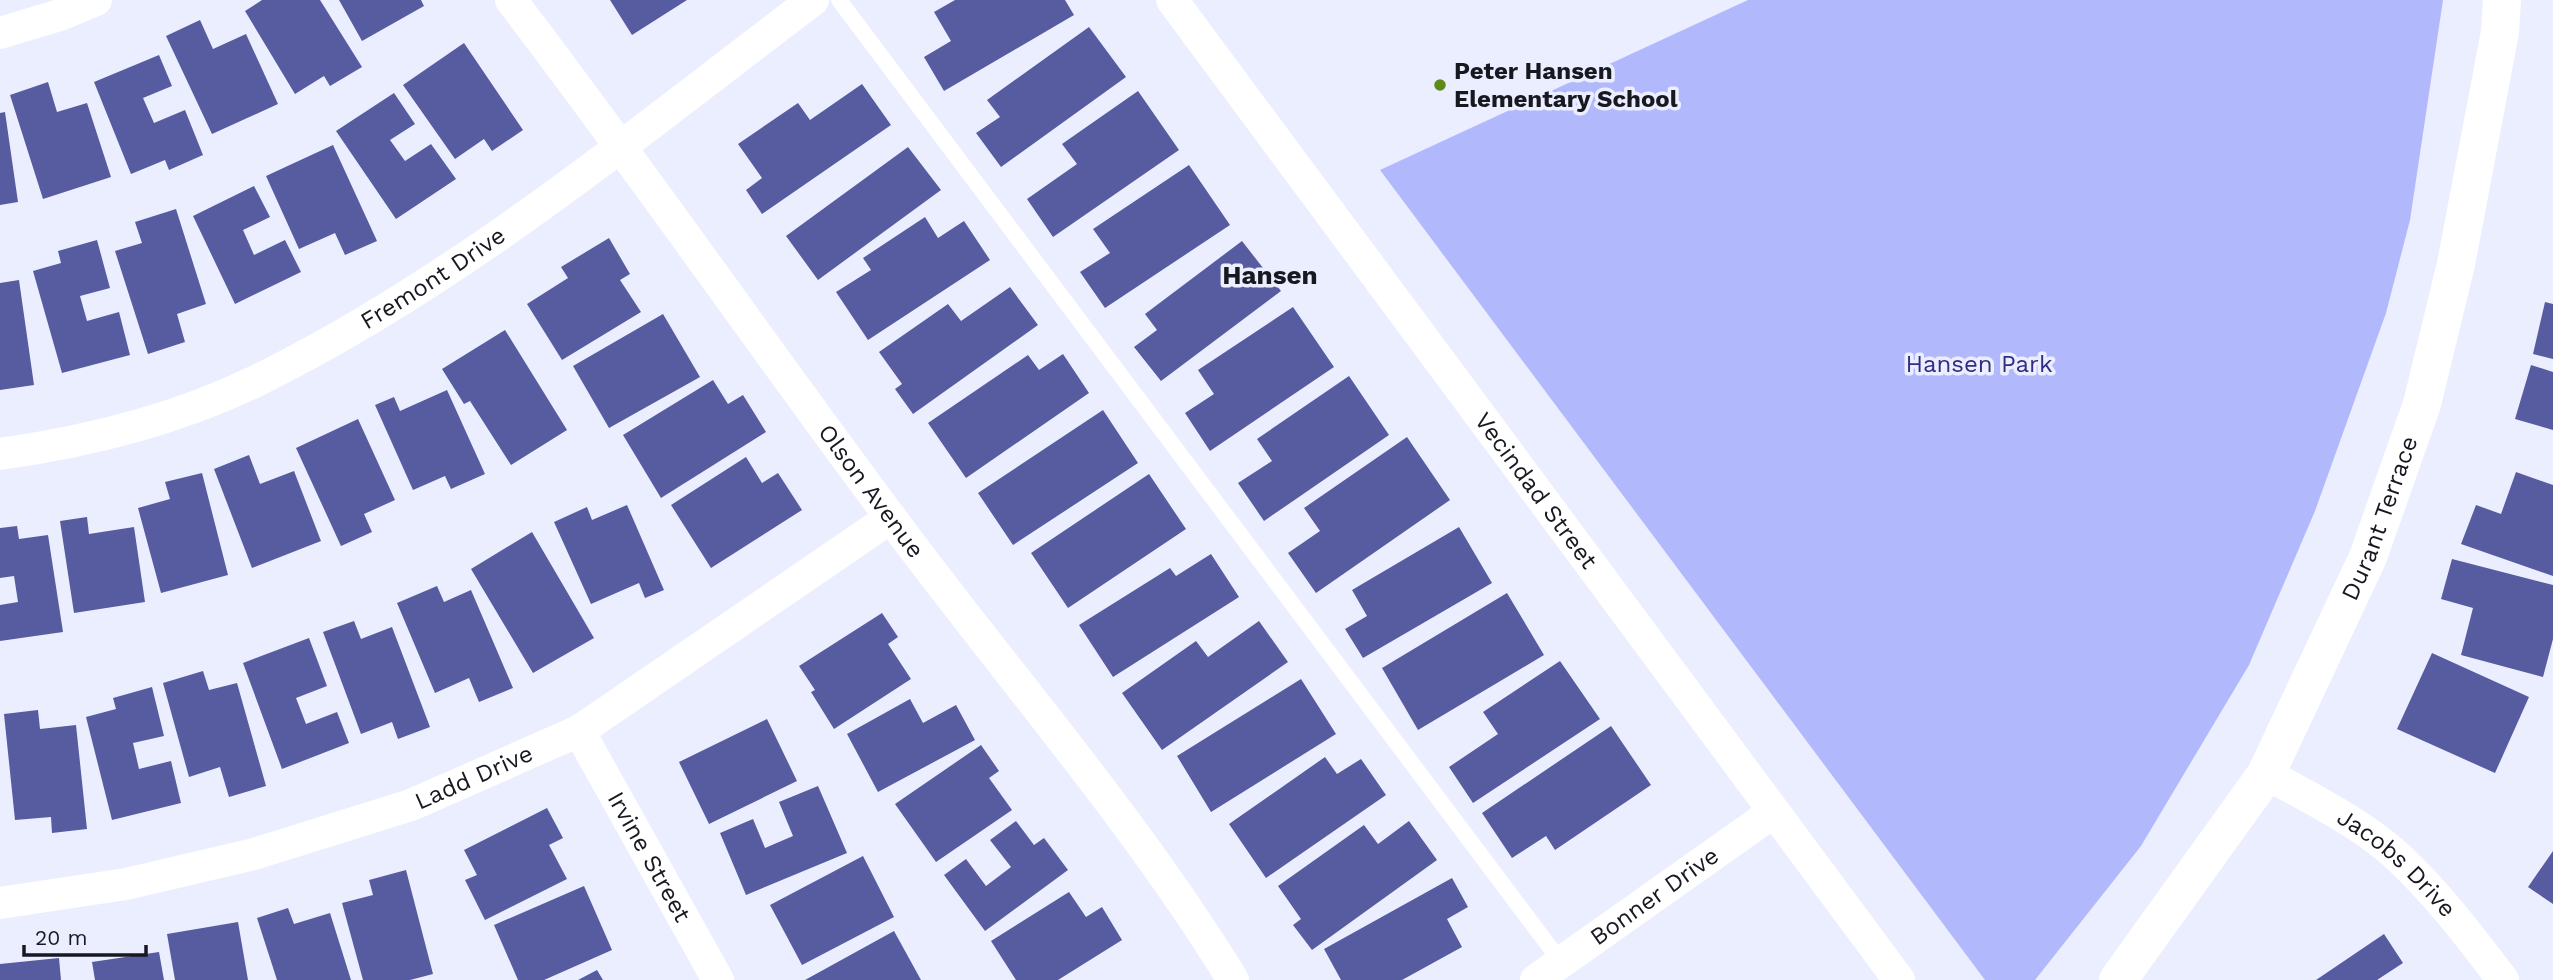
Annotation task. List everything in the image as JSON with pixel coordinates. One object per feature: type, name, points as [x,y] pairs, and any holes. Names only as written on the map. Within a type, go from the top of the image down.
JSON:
[{"type":"street","points":[[0,33],[60,15],[96,0]]},
{"type":"street","name":"Olson Avenue","points":[[511,0],[622,145],[890,518],[1189,909],[1233,980]]},
{"type":"street","name":"Fremont Drive","points":[[0,454],[50,447],[158,420],[252,383],[356,328],[442,274],[622,145],[813,0]]},
{"type":"street","name":"Vecindad Street","points":[[1172,0],[1772,813],[1899,980]]},
{"type":"street","name":"Durant Terrace","points":[[2118,980],[2266,774],[2368,557],[2422,404],[2456,264],[2500,32],[2502,0]]},
{"type":"street","name":"Ladd Drive","points":[[0,903],[126,884],[254,854],[411,805],[579,732],[890,518]]},
{"type":"street","name":"Irvine Street","points":[[579,732],[718,980]]},
{"type":"street","name":"Jacobs Drive","points":[[2266,774],[2324,806],[2397,856],[2503,980]]},
{"type":"street","name":"Bonner Drive","points":[[1549,971],[1772,813]]},
{"type":"lane","points":[[839,0],[1549,971]]},
{"type":"green space","name":"Hansen Park","points":[[1748,0],[2443,0],[2410,220],[2386,313],[2315,511],[2249,665],[2141,846],[2035,980],[1985,980],[1380,170]]},
{"type":"building","points":[[262,0],[320,0],[362,67],[330,86],[324,76],[295,94],[245,11]]},
{"type":"building","points":[[339,0],[421,0],[424,6],[362,41]]},
{"type":"building","points":[[610,0],[687,0],[632,35]]},
{"type":"building","points":[[955,0],[1065,0],[1074,15],[944,91],[924,57],[951,41],[934,12]]},
{"type":"building","points":[[200,20],[213,49],[246,34],[278,104],[212,134],[166,36]]},
{"type":"building","points":[[1089,27],[1126,77],[1001,167],[976,133],[1000,117],[987,100]]},
{"type":"building","points":[[464,43],[523,130],[492,151],[484,139],[455,159],[403,85]]},
{"type":"building","points":[[159,55],[172,86],[143,98],[154,123],[185,110],[203,155],[169,170],[165,160],[131,174],[94,82]]},
{"type":"building","points":[[48,82],[57,112],[87,103],[111,177],[43,199],[10,95]]},
{"type":"building","points":[[862,84],[891,125],[762,214],[746,190],[762,178],[738,144],[798,103],[810,120]]},
{"type":"building","points":[[1138,91],[1179,150],[1053,237],[1027,199],[1077,164],[1062,144]]},
{"type":"building","points":[[394,93],[415,124],[390,140],[405,161],[431,144],[456,179],[396,219],[336,131]]},
{"type":"building","points":[[5,112],[18,202],[0,205],[0,113]]},
{"type":"building","points":[[333,145],[377,241],[345,255],[335,233],[299,249],[266,176]]},
{"type":"building","points":[[908,147],[941,190],[818,280],[786,236]]},
{"type":"building","points":[[1189,165],[1230,225],[1105,308],[1080,272],[1110,253],[1093,229]]},
{"type":"building","points":[[254,186],[270,217],[243,230],[254,255],[285,240],[301,272],[235,304],[193,216]]},
{"type":"building","points":[[176,209],[206,304],[177,314],[185,342],[148,354],[115,251],[142,243],[135,222]]},
{"type":"building","points":[[925,217],[938,238],[964,221],[990,260],[868,340],[836,292],[871,270],[863,258]]},
{"type":"building","points":[[609,238],[630,274],[620,280],[641,312],[562,360],[527,304],[568,278],[561,267]]},
{"type":"building","points":[[97,240],[110,288],[80,296],[87,321],[119,312],[130,355],[62,373],[33,271],[61,263],[58,251]]},
{"type":"building","points":[[1242,241],[1281,291],[1161,381],[1134,347],[1157,330],[1145,314]]},
{"type":"building","points":[[19,280],[34,385],[0,390],[0,283]]},
{"type":"building","points":[[1010,287],[1038,325],[913,414],[895,389],[902,384],[879,352],[948,304],[961,321]]},
{"type":"building","points":[[2545,302],[2553,304],[2553,359],[2533,354]]},
{"type":"building","points":[[1293,307],[1334,367],[1210,451],[1185,413],[1214,394],[1198,370]]},
{"type":"building","points":[[663,314],[700,377],[609,428],[573,366]]},
{"type":"building","points":[[505,330],[567,430],[511,465],[470,401],[464,404],[442,369]]},
{"type":"building","points":[[1063,354],[1089,393],[966,478],[928,423],[1028,355],[1039,370]]},
{"type":"building","points":[[2531,365],[2553,372],[2553,430],[2515,419]]},
{"type":"building","points":[[1349,376],[1389,435],[1264,521],[1238,483],[1272,461],[1257,439]]},
{"type":"building","points":[[713,380],[728,404],[743,395],[766,432],[661,498],[623,435]]},
{"type":"building","points":[[447,390],[485,474],[451,489],[445,476],[413,490],[375,405],[394,397],[400,411]]},
{"type":"building","points":[[1103,410],[1138,463],[1013,545],[978,493]]},
{"type":"building","points":[[358,419],[395,500],[364,514],[372,532],[341,546],[296,448]]},
{"type":"building","points":[[1407,437],[1450,500],[1316,593],[1288,553],[1320,531],[1304,508]]},
{"type":"building","points":[[249,455],[260,484],[294,471],[321,541],[252,568],[214,469]]},
{"type":"building","points":[[746,457],[762,483],[778,473],[802,510],[711,568],[671,505]]},
{"type":"building","points":[[2516,472],[2553,485],[2553,576],[2461,544],[2476,505],[2501,514]]},
{"type":"building","points":[[202,473],[228,575],[161,593],[138,508],[170,499],[165,482]]},
{"type":"building","points":[[1149,474],[1186,529],[1068,608],[1031,553]]},
{"type":"building","points":[[627,505],[664,590],[645,598],[639,583],[591,604],[554,522],[587,507],[592,520]]},
{"type":"building","points":[[87,517],[89,534],[134,527],[145,602],[74,613],[60,521]]},
{"type":"building","points":[[17,526],[19,539],[48,535],[63,632],[0,641],[0,605],[18,602],[14,576],[0,578],[0,528]]},
{"type":"building","points":[[1459,527],[1492,583],[1363,658],[1345,629],[1367,616],[1352,590]]},
{"type":"building","points":[[532,532],[594,638],[533,673],[471,569]]},
{"type":"building","points":[[1211,554],[1239,597],[1113,677],[1079,625],[1170,568],[1176,576]]},
{"type":"building","points":[[2452,559],[2553,585],[2553,639],[2543,677],[2461,655],[2473,608],[2441,599]]},
{"type":"building","points":[[437,586],[444,602],[471,590],[513,688],[479,702],[469,678],[435,693],[397,603]]},
{"type":"building","points":[[1507,593],[1544,655],[1418,730],[1382,668]]},
{"type":"building","points":[[882,613],[898,637],[888,644],[911,679],[834,729],[811,692],[815,690],[799,666]]},
{"type":"building","points":[[354,621],[361,639],[392,627],[430,727],[398,739],[392,722],[361,734],[323,632]]},
{"type":"building","points":[[1259,621],[1288,662],[1162,750],[1122,693],[1196,641],[1208,657]]},
{"type":"building","points":[[309,638],[327,686],[296,698],[306,724],[337,712],[349,743],[282,769],[243,663]]},
{"type":"building","points":[[2432,653],[2529,697],[2495,773],[2397,729]]},
{"type":"building","points":[[1560,661],[1600,719],[1473,803],[1449,767],[1498,734],[1483,712]]},
{"type":"building","points":[[203,671],[209,690],[237,683],[266,786],[229,797],[220,767],[189,777],[163,683]]},
{"type":"building","points":[[1301,679],[1336,734],[1211,812],[1177,756]]},
{"type":"building","points":[[152,687],[164,736],[133,743],[139,769],[171,761],[181,803],[112,820],[86,717],[116,709],[113,698]]},
{"type":"building","points":[[910,699],[923,723],[956,705],[975,740],[878,792],[847,734]]},
{"type":"building","points":[[38,710],[40,729],[76,725],[87,829],[52,833],[51,817],[15,820],[4,714]]},
{"type":"building","points":[[767,719],[797,781],[709,824],[679,762]]},
{"type":"building","points":[[1611,726],[1651,785],[1555,850],[1546,836],[1512,858],[1482,813]]},
{"type":"building","points":[[981,745],[999,771],[989,778],[1012,810],[936,862],[895,804]]},
{"type":"building","points":[[1325,757],[1337,774],[1361,759],[1386,795],[1266,878],[1229,824]]},
{"type":"building","points":[[818,786],[847,853],[746,895],[720,833],[753,819],[765,848],[793,836],[779,802]]},
{"type":"building","points":[[547,808],[563,838],[549,845],[567,879],[485,920],[465,880],[477,875],[464,850]]},
{"type":"building","points":[[1016,821],[1034,845],[1044,838],[1068,870],[985,931],[944,875],[966,859],[986,886],[1011,867],[990,840]]},
{"type":"building","points":[[1409,821],[1437,860],[1312,950],[1293,925],[1301,919],[1278,886],[1364,825],[1378,844]]},
{"type":"building","points":[[2553,851],[2553,904],[2528,887]]},
{"type":"building","points":[[863,856],[894,917],[802,965],[770,905]]},
{"type":"building","points":[[406,870],[433,974],[410,980],[363,980],[342,903],[373,895],[369,880]]},
{"type":"building","points":[[1452,878],[1468,907],[1447,919],[1462,947],[1402,980],[1341,980],[1324,949]]},
{"type":"building","points":[[584,886],[612,950],[544,980],[518,980],[494,925]]},
{"type":"building","points":[[1069,892],[1086,917],[1102,907],[1122,940],[1058,980],[1016,980],[991,941]]},
{"type":"building","points":[[288,908],[294,924],[330,913],[351,980],[277,980],[257,918]]},
{"type":"building","points":[[238,922],[248,980],[175,980],[167,934]]},
{"type":"building","points":[[894,931],[921,980],[805,980]]},
{"type":"building","points":[[2384,934],[2403,963],[2377,980],[2316,980]]},
{"type":"building","points":[[159,952],[164,980],[95,980],[92,962]]},
{"type":"building","points":[[59,958],[61,980],[0,980],[0,964]]},
{"type":"building","points":[[597,970],[603,980],[578,980]]},
{"type":"place","name":"Peter Hansen Elementary School","points":[[1440,85]]},
{"type":"district","name":"Hansen","points":[[1270,275]]}]
